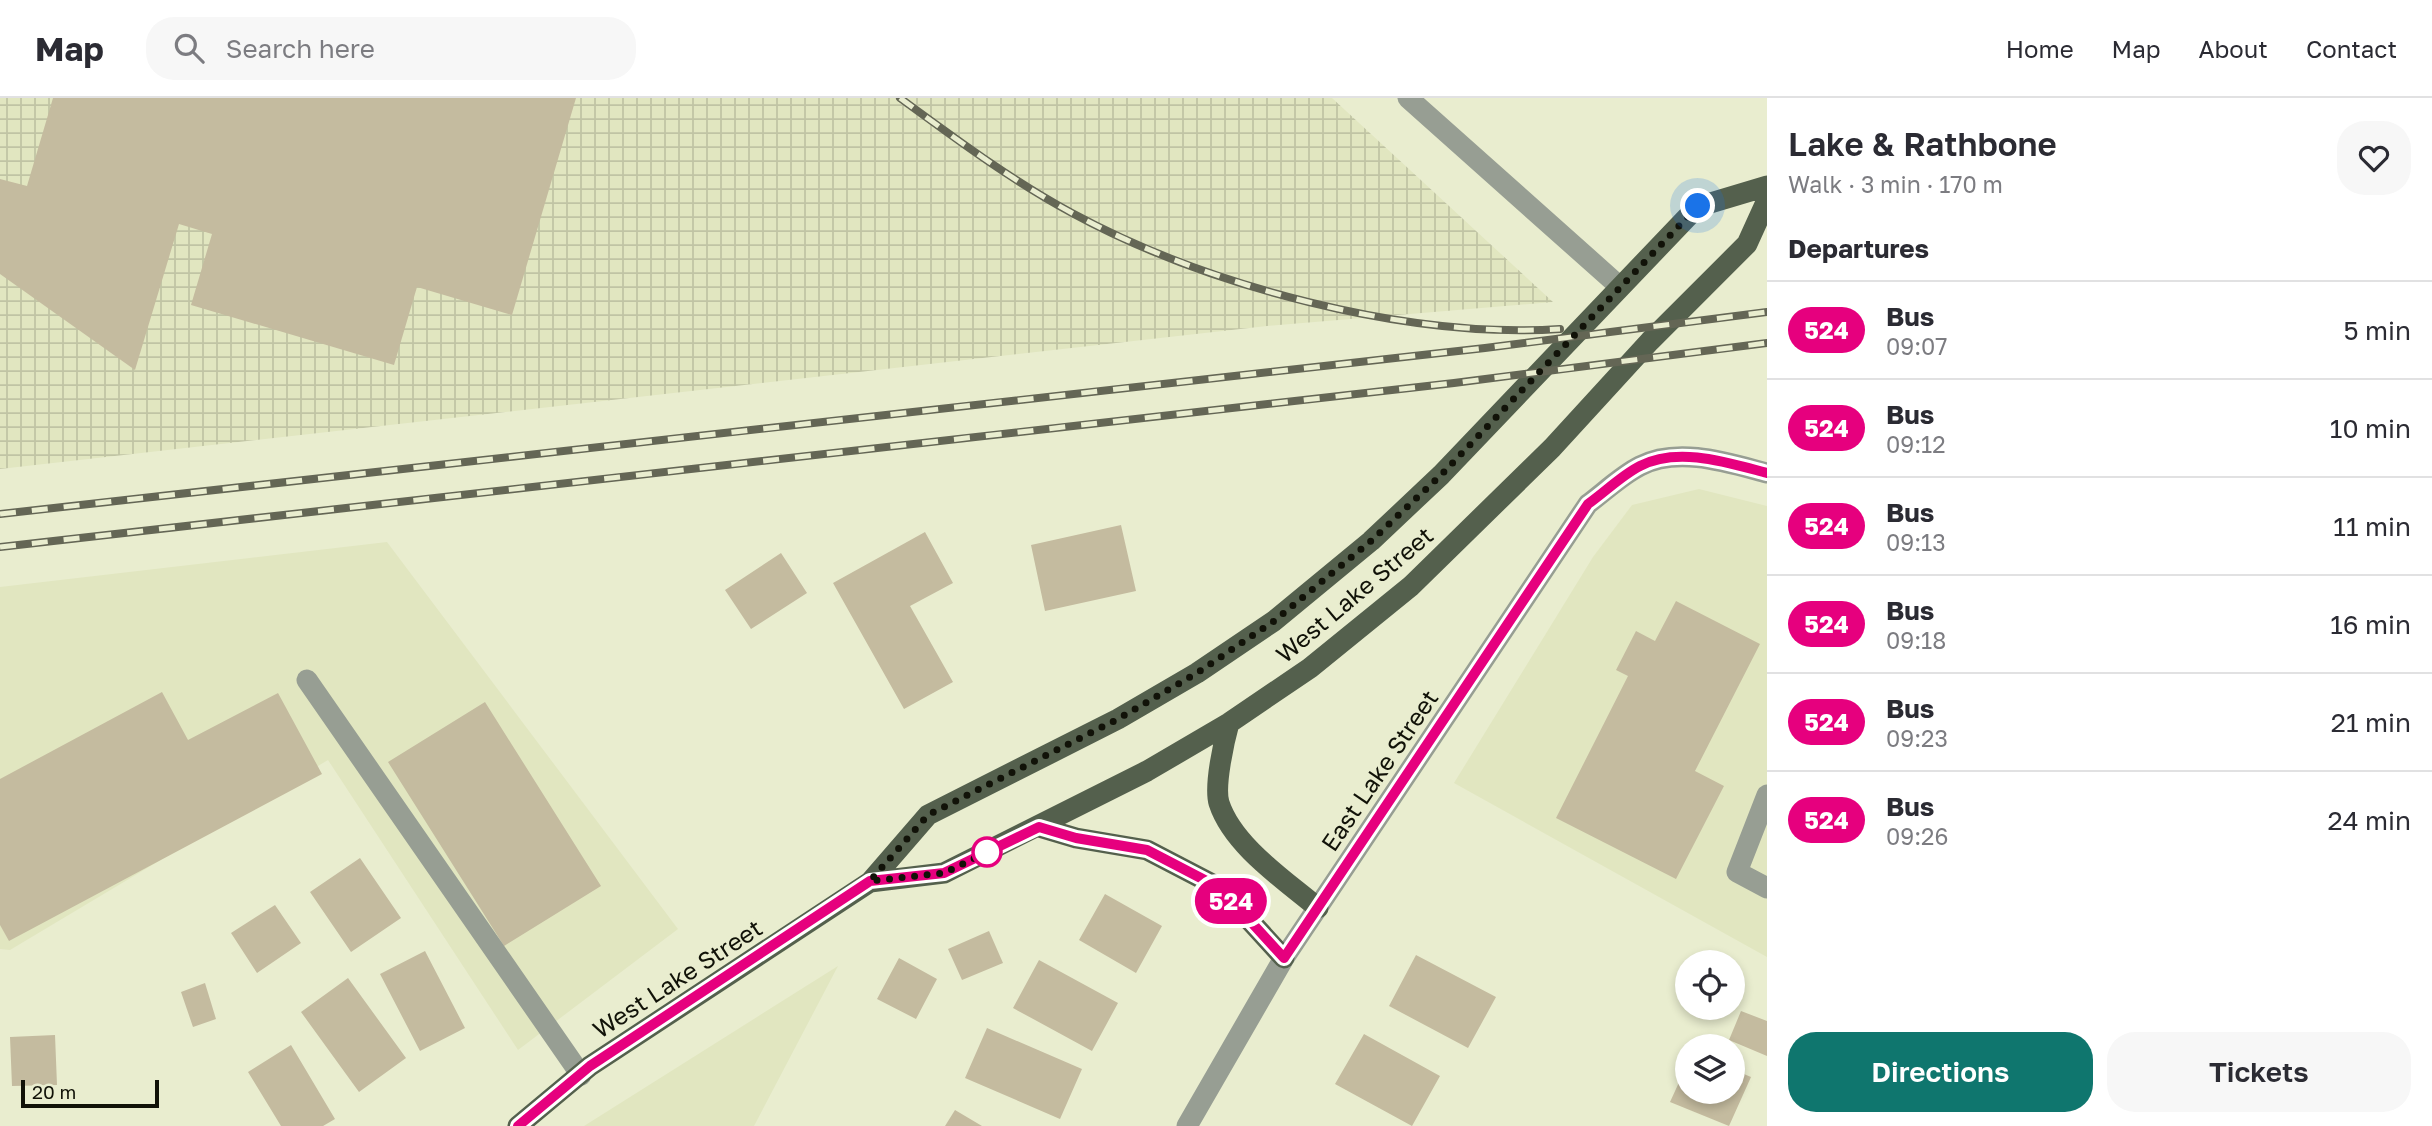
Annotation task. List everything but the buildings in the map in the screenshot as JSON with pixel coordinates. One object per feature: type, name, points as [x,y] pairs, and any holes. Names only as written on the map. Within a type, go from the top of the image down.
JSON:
[{"type":"main road","name":"West Lake Street","points":[[518,1126],[581,1075],[870,881],[928,815],[1118,719],[1197,673],[1274,621],[1371,541],[1441,475],[1698,206],[1767,186]]},
{"type":"main road","name":"West Lake Street","points":[[870,881],[944,873],[1147,771],[1229,723],[1310,668],[1411,586],[1474,526],[1747,244],[1767,200]]},
{"type":"main road","points":[[1229,723],[1223,745],[1219,802],[1245,847],[1318,908]]},
{"type":"main road","points":[[1039,827],[1076,838],[1147,850],[1220,888],[1284,958]]},
{"type":"street","points":[[1408,98],[1619,286]]},
{"type":"street","name":"East Lake Street","points":[[1187,1126],[1284,958],[1588,504],[1641,465],[1667,458],[1718,461],[1767,473]]},
{"type":"street","points":[[307,680],[581,1075]]},
{"type":"street","points":[[1767,795],[1737,872],[1767,888]]},
{"type":"shaded area","points":[[0,98],[1332,98],[1553,302],[1267,326],[0,469]]},
{"type":"shaded area","points":[[1699,489],[1767,506],[1767,957],[1454,783],[1593,557],[1632,505]]},
{"type":"shaded area","points":[[387,542],[678,929],[518,1050],[328,760],[10,950],[0,949],[0,587]]},
{"type":"shaded area","points":[[838,966],[754,1126],[584,1126]]},
{"type":"railway","points":[[900,98],[1049,200],[1125,239],[1184,263],[1309,302],[1374,316],[1500,330],[1560,329]]},
{"type":"railway","points":[[0,514],[1485,348],[1767,312]]},
{"type":"railway","points":[[0,547],[1454,383],[1767,343]]},
{"type":"bus line","name":"524","points":[[518,1126],[590,1066],[870,881],[944,873],[1039,827],[1076,838],[1147,850],[1220,888],[1284,958],[1445,719],[1541,570],[1588,504],[1641,465],[1667,458],[1718,461],[1767,473]]},
{"type":"route","points":[[987,852],[992,850],[944,873],[870,881],[928,815],[1118,719],[1197,673],[1274,621],[1371,541],[1441,475],[1698,206]]}]
